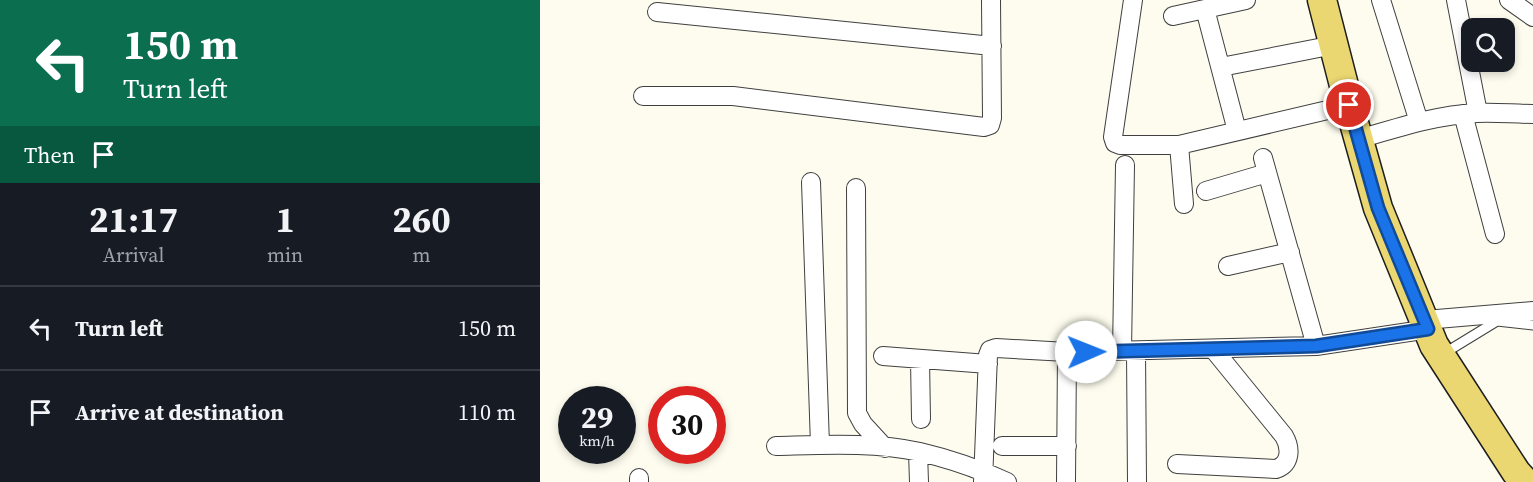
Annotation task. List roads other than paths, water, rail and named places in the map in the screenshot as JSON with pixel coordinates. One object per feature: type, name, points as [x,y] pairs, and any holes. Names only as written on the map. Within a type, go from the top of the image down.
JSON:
[{"type":"main road","points":[[1322,0],[1378,208],[1434,345],[1516,472],[1525,482]]},
{"type":"street","points":[[643,96],[733,96],[984,127],[990,124],[992,118],[992,0]]},
{"type":"street","points":[[1133,0],[1113,137],[1120,145],[1179,144],[1349,105]]},
{"type":"street","points":[[1173,16],[1246,0]]},
{"type":"street","points":[[1381,0],[1419,122]]},
{"type":"street","points":[[1456,0],[1471,113],[1495,234]]},
{"type":"street","points":[[1509,0],[1533,17]]},
{"type":"street","points":[[1205,9],[1237,131]]},
{"type":"street","points":[[657,12],[992,46]]},
{"type":"street","points":[[1221,67],[1334,45]]},
{"type":"street","points":[[1359,139],[1419,122],[1471,113],[1533,114]]},
{"type":"street","points":[[1179,144],[1184,204]]},
{"type":"street","points":[[1125,165],[1129,351],[1137,482]]},
{"type":"street","points":[[1206,191],[1265,165],[1316,346]]},
{"type":"street","points":[[811,182],[820,445]]},
{"type":"street","points":[[856,188],[857,413],[863,424],[885,448]]},
{"type":"street","points":[[1228,266],[1290,252]]},
{"type":"street","points":[[982,476],[988,364],[990,350],[996,348],[1067,352],[1316,346],[1426,325],[1533,311]]},
{"type":"street","points":[[1177,464],[1276,469],[1287,461],[1288,447],[1284,435],[1214,350]]},
{"type":"street","points":[[1066,482],[1067,352]]},
{"type":"street","points":[[883,356],[988,364]]},
{"type":"street","points":[[920,359],[921,419]]},
{"type":"street","points":[[776,446],[853,445],[918,452],[982,476],[1007,482]]},
{"type":"street","points":[[1002,446],[1066,446]]},
{"type":"street","points":[[918,452],[919,482]]},
{"type":"lane","points":[[1441,356],[1497,321],[1533,325]]}]
